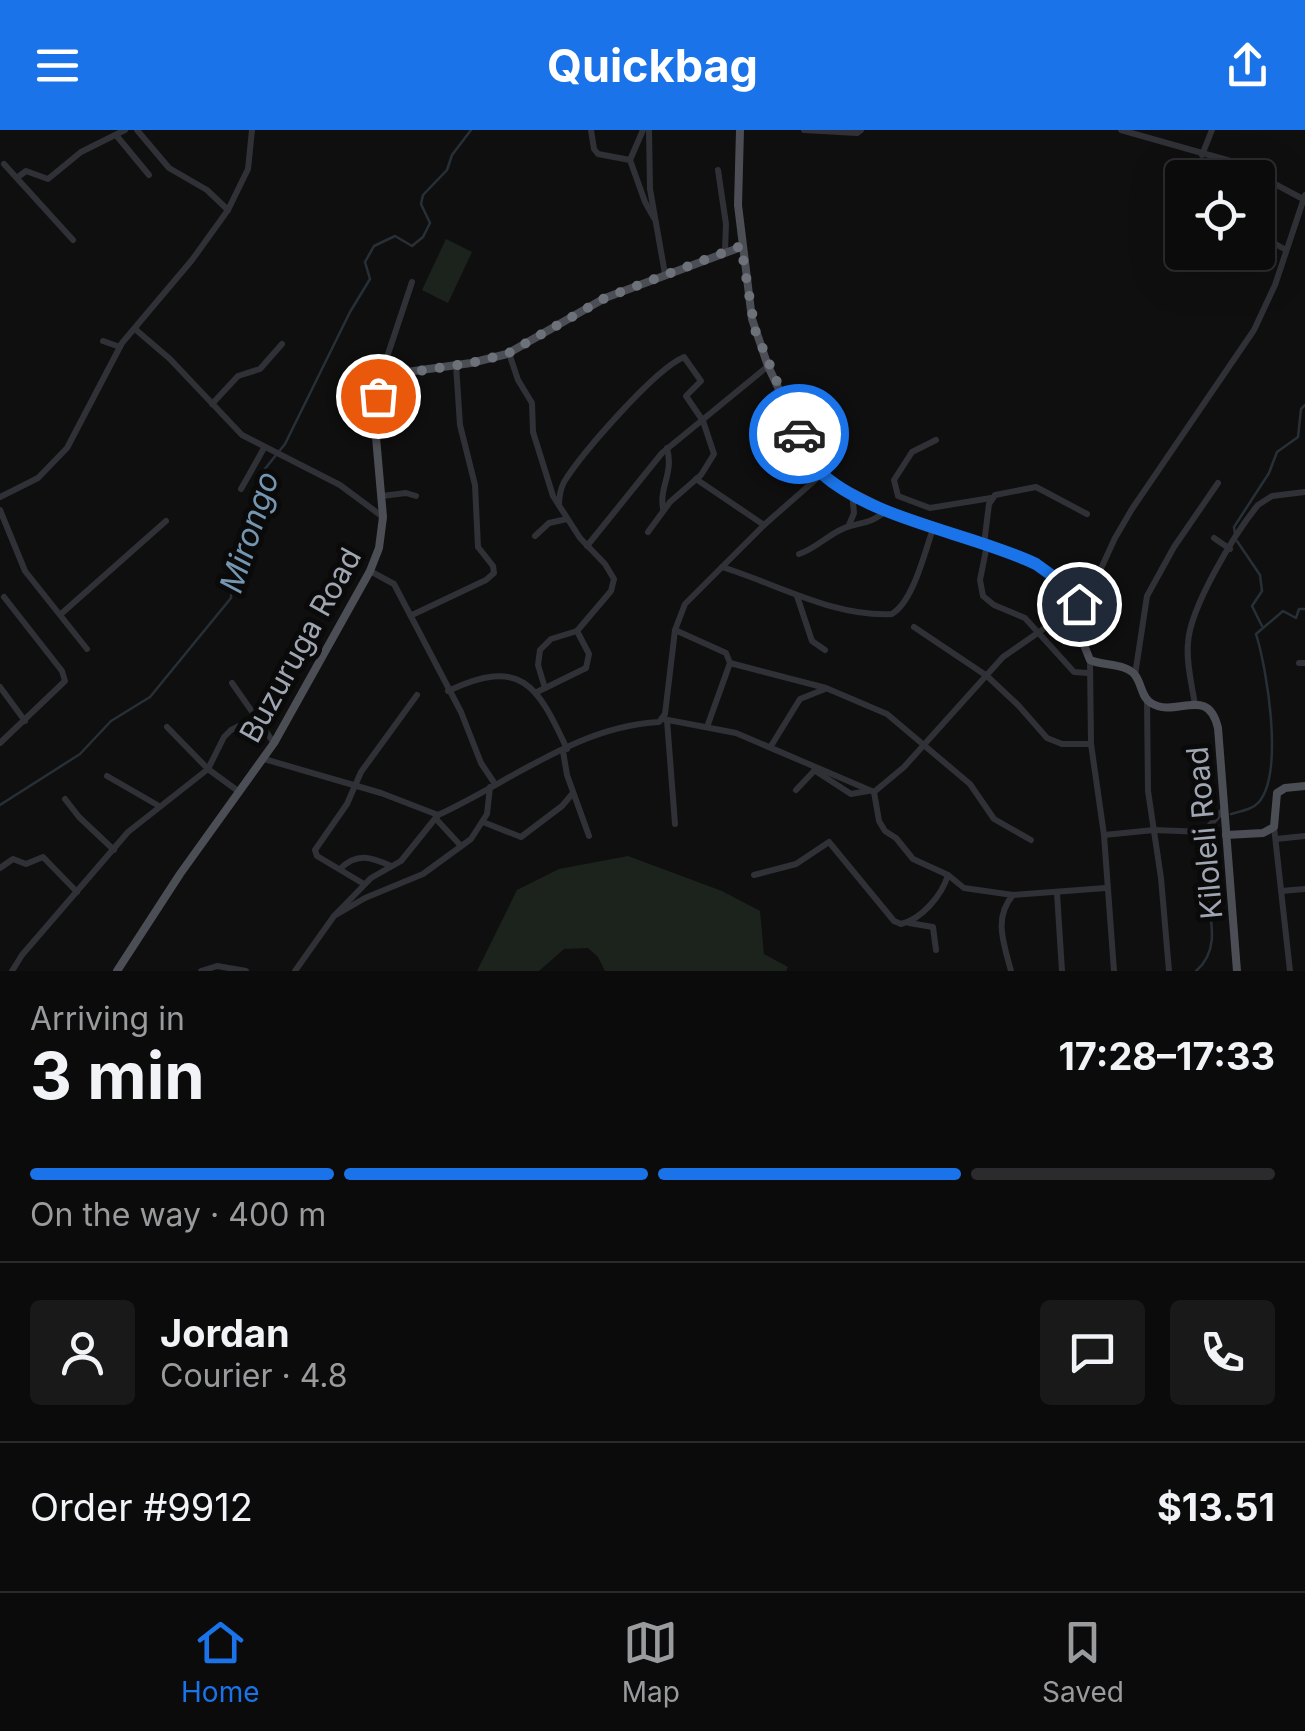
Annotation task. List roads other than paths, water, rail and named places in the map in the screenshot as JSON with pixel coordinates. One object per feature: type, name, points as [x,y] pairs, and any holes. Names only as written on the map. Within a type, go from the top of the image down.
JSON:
[{"type":"main road","points":[[740,130],[738,204],[752,319],[768,366],[808,454],[822,474],[887,510],[1036,564],[1054,577],[1081,607],[1084,645],[1090,660],[1121,667],[1135,675],[1147,700]]},
{"type":"main road","points":[[393,378],[509,353],[605,298],[741,246]]},
{"type":"main road","name":"Buzuruga Road","points":[[117,971],[238,791],[264,759],[370,571],[382,517],[374,414],[382,389],[393,378]]},
{"type":"main road","name":"Kiloleli Road","points":[[1147,700],[1158,706],[1206,706],[1215,717],[1237,971]]},
{"type":"main road","points":[[1226,835],[1263,832],[1274,827],[1277,792],[1305,786]]},
{"type":"street","points":[[18,177],[26,170],[50,179],[81,152],[126,130]]},
{"type":"street","points":[[137,130],[169,168],[207,190],[228,210]]},
{"type":"street","points":[[0,498],[38,478],[66,448],[120,346],[228,210],[248,169],[252,130]]},
{"type":"street","points":[[591,130],[598,154],[630,160]]},
{"type":"street","points":[[646,130],[630,160],[644,202],[655,219]]},
{"type":"street","points":[[646,130],[650,190],[665,274]]},
{"type":"street","points":[[804,130],[861,130]]},
{"type":"street","points":[[295,971],[334,916],[368,881],[392,866],[438,817],[565,750],[610,730],[665,720],[736,733],[770,746],[851,794],[872,791],[895,776],[1010,650],[1081,607],[1132,509],[1245,346],[1275,285],[1304,196],[1244,167],[1121,130]]},
{"type":"street","points":[[1202,154],[1212,130]]},
{"type":"street","points":[[116,135],[149,175]]},
{"type":"street","points":[[4,164],[72,240]]},
{"type":"street","points":[[718,170],[726,224],[725,252]]},
{"type":"street","points":[[1275,244],[1286,250]]},
{"type":"street","points":[[393,378],[385,373],[384,363],[412,282]]},
{"type":"street","points":[[135,329],[170,359],[233,427],[264,448],[340,485],[382,517]]},
{"type":"street","points":[[103,342],[120,346]]},
{"type":"street","points":[[212,404],[238,376],[260,369],[282,344]]},
{"type":"street","points":[[509,353],[518,380],[532,402],[532,432],[558,505],[611,572],[614,586],[577,631],[551,639],[540,650],[538,666],[541,690],[565,750],[589,836]]},
{"type":"street","points":[[558,505],[562,486],[594,445],[660,372],[686,358],[701,378],[699,386],[686,395],[703,421],[714,454],[696,480],[648,532]]},
{"type":"street","points":[[412,615],[494,573],[478,547],[475,485],[460,425],[456,365]]},
{"type":"street","points":[[587,546],[667,448],[768,366]]},
{"type":"street","points":[[936,440],[908,457],[894,480],[898,496],[930,508],[1036,487],[1088,514]]},
{"type":"street","points":[[241,489],[264,448]]},
{"type":"street","points":[[663,512],[662,497],[671,465],[667,448]]},
{"type":"street","points":[[675,824],[665,720],[675,630],[685,604],[822,474]]},
{"type":"street","points":[[696,480],[764,525]]},
{"type":"street","points":[[1135,675],[1142,610],[1154,580],[1218,483]]},
{"type":"street","points":[[1195,705],[1188,659],[1191,627],[1205,592],[1258,505],[1272,496],[1305,492]]},
{"type":"street","points":[[848,526],[854,513],[852,493]]},
{"type":"street","points":[[382,496],[416,496]]},
{"type":"street","points":[[991,498],[980,580],[982,596],[1024,618],[1068,668],[1088,673]]},
{"type":"street","points":[[0,510],[26,571],[87,649]]},
{"type":"street","points":[[799,554],[820,546],[848,526],[870,523],[887,510]]},
{"type":"street","points":[[535,536],[553,521],[567,519]]},
{"type":"street","points":[[61,614],[166,521]]},
{"type":"street","points":[[722,567],[797,595],[879,614],[896,612],[908,596],[934,526]]},
{"type":"street","points":[[1214,538],[1230,550]]},
{"type":"street","points":[[738,552],[746,574]]},
{"type":"street","points":[[334,916],[423,874],[461,846],[483,822],[493,786],[412,615],[392,581],[370,571]]},
{"type":"street","points":[[797,595],[812,641],[824,650]]},
{"type":"street","points":[[0,743],[65,680],[4,597]]},
{"type":"street","points":[[914,627],[987,676],[1047,738],[1062,744],[1091,744]]},
{"type":"street","points":[[675,630],[726,654],[730,663],[707,727]]},
{"type":"street","points":[[448,692],[472,680],[498,674],[541,690],[586,668],[589,654],[577,631]]},
{"type":"street","points":[[1090,660],[1091,744],[1104,835],[1114,971]]},
{"type":"street","points":[[730,663],[826,688],[887,714],[970,784],[994,819],[1030,840]]},
{"type":"street","points":[[232,683],[274,743]]},
{"type":"street","points":[[0,687],[25,721]]},
{"type":"street","points":[[770,746],[800,699],[826,688]]},
{"type":"street","points":[[380,892],[368,881],[316,856],[315,850],[347,804],[361,772],[416,695]]},
{"type":"street","points":[[1147,700],[1146,754],[1169,971]]},
{"type":"street","points":[[12,971],[128,832],[208,770],[224,737],[239,726],[257,722]]},
{"type":"street","points":[[167,727],[208,770],[238,791]]},
{"type":"street","points":[[264,759],[355,785],[438,817],[461,846]]},
{"type":"street","points":[[811,768],[872,791]]},
{"type":"street","points":[[796,790],[811,768]]},
{"type":"street","points":[[108,776],[158,806]]},
{"type":"street","points":[[872,791],[885,831],[913,859],[948,874],[964,888],[1013,895],[1106,888]]},
{"type":"street","points":[[483,822],[522,837],[574,792]]},
{"type":"street","points":[[66,799],[114,850]]},
{"type":"street","points":[[1104,835],[1154,830],[1204,832],[1225,808]]},
{"type":"street","points":[[1274,827],[1290,971]]},
{"type":"street","points":[[1276,839],[1305,836]]},
{"type":"street","points":[[754,876],[796,864],[828,842],[894,920],[933,926],[936,950]]},
{"type":"street","points":[[340,868],[363,856],[392,866]]},
{"type":"street","points":[[0,868],[13,859],[26,864],[43,857],[78,892]]},
{"type":"street","points":[[909,923],[938,896],[948,874]]},
{"type":"street","points":[[1281,891],[1305,889]]},
{"type":"street","points":[[1057,893],[1062,971]]},
{"type":"street","points":[[1011,971],[1000,927],[1004,906],[1013,895]]},
{"type":"street","points":[[201,971],[217,966],[246,971]]},
{"type":"waterway","name":"Mirongo","points":[[0,805],[80,754],[111,721],[150,697],[231,598],[233,562],[260,515],[264,470],[285,444],[370,279],[365,262],[374,246],[395,236],[412,246],[423,237],[430,223],[421,204],[423,195],[447,170],[452,155],[471,130]]},
{"type":"waterway","points":[[1235,534],[1234,527],[1269,473],[1277,452],[1298,437],[1301,409],[1305,405]]},
{"type":"waterway","points":[[1237,541],[1260,575],[1262,591],[1252,606],[1262,626]]},
{"type":"waterway","points":[[1231,814],[1259,802],[1271,768],[1271,720],[1256,634],[1283,611],[1296,618],[1299,609],[1305,609]]},
{"type":"waterway","points":[[1196,971],[1207,957],[1212,940],[1205,866],[1208,846],[1218,826]]}]
